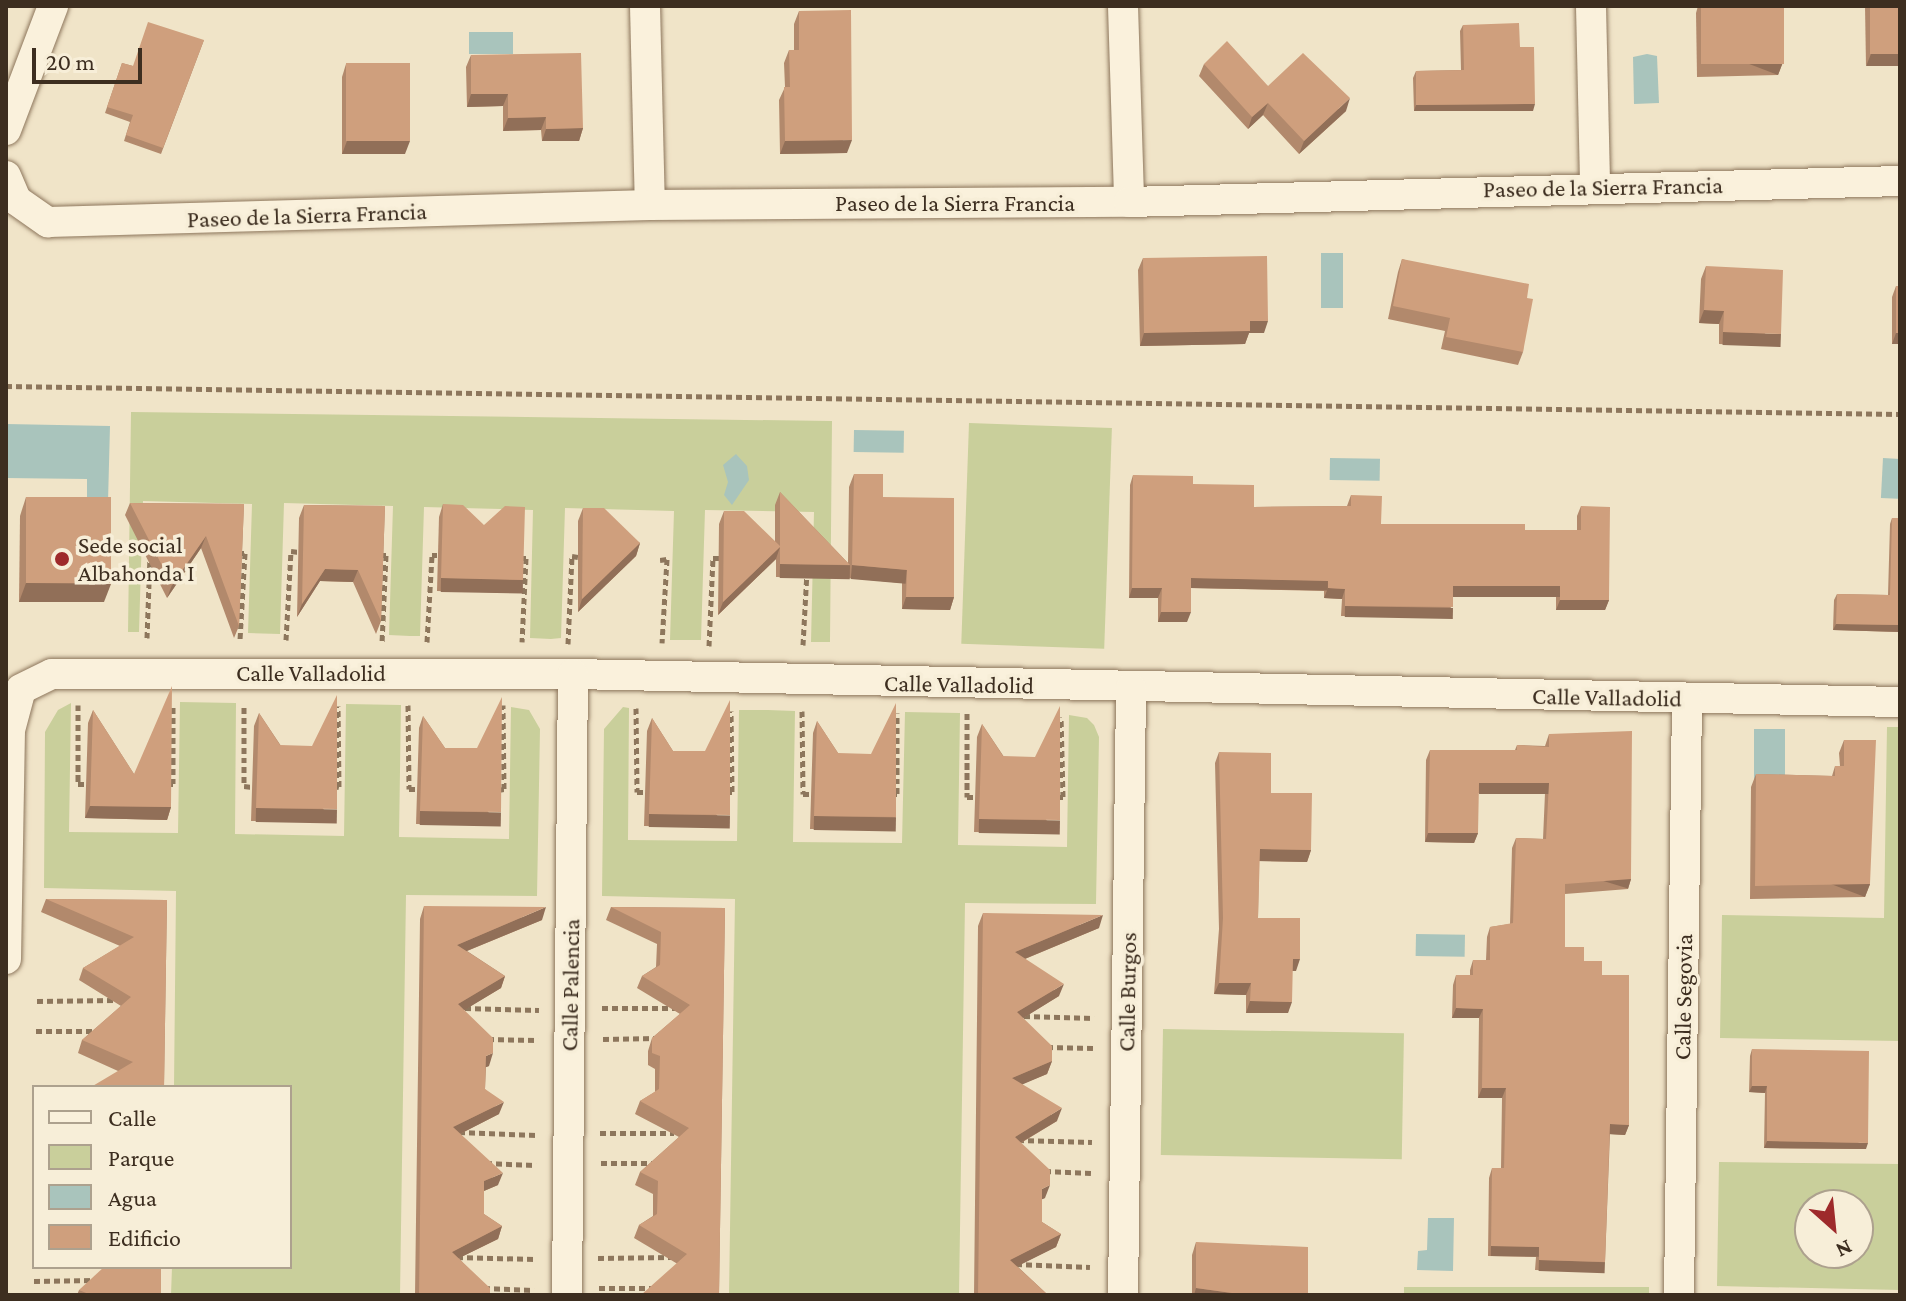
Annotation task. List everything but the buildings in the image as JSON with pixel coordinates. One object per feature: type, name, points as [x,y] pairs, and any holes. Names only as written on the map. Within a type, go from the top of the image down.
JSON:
[{"type":"street","points":[[6,130],[53,6]]},
{"type":"street","points":[[645,6],[650,205]]},
{"type":"street","points":[[1123,6],[1129,202]]},
{"type":"street","points":[[1591,6],[1595,186]]},
{"type":"street","name":"Paseo de la Sierra Francia","points":[[11,188],[48,222],[650,205],[1129,202],[1595,186],[1900,181]]},
{"type":"street","name":"Calle Valladolid","points":[[6,959],[10,730],[21,689],[52,674],[570,660],[1131,688],[1900,702]]},
{"type":"street","name":"Calle Palencia","points":[[570,660],[580,1292]]},
{"type":"street","name":"Calle Burgos","points":[[1123,1295],[1131,688]]},
{"type":"street","name":"Calle Segovia","points":[[1679,1295],[1687,698]]},
{"type":"path","points":[[6,386],[1900,414]]},
{"type":"path","points":[[147,638],[150,549],[158,550]]},
{"type":"path","points":[[286,640],[291,551],[299,552]]},
{"type":"path","points":[[238,553],[245,553],[240,640]]},
{"type":"path","points":[[379,555],[386,555],[382,642]]},
{"type":"path","points":[[427,643],[432,555],[437,555]]},
{"type":"path","points":[[570,660],[572,556],[578,557]]},
{"type":"path","points":[[519,558],[526,558],[522,644]]},
{"type":"path","points":[[709,647],[713,558],[719,558]]},
{"type":"path","points":[[660,560],[667,559],[662,646]]},
{"type":"path","points":[[803,649],[807,562]]},
{"type":"path","points":[[78,696],[78,784],[86,784]]},
{"type":"path","points":[[167,784],[173,784],[173,697]]},
{"type":"path","points":[[244,698],[244,786],[252,787]]},
{"type":"path","points":[[333,786],[339,787],[339,700]]},
{"type":"path","points":[[408,700],[409,789],[417,789]]},
{"type":"path","points":[[497,790],[504,789],[503,701]]},
{"type":"path","points":[[637,703],[637,792],[645,792]]},
{"type":"path","points":[[726,792],[732,792],[731,704]]},
{"type":"path","points":[[802,706],[803,794],[811,794]]},
{"type":"path","points":[[891,794],[897,794],[897,707]]},
{"type":"path","points":[[967,708],[967,797],[975,797]]},
{"type":"path","points":[[1056,797],[1063,797],[1061,710]]},
{"type":"path","points":[[37,1001],[125,1000],[125,992]]},
{"type":"path","points":[[597,1009],[684,1008],[684,1000]]},
{"type":"path","points":[[454,1007],[540,1010]]},
{"type":"path","points":[[1012,1015],[1099,1017]]},
{"type":"path","points":[[36,1031],[111,1030]]},
{"type":"path","points":[[481,1038],[539,1041]]},
{"type":"path","points":[[596,1039],[670,1038]]},
{"type":"path","points":[[1040,1046],[1098,1048]]},
{"type":"path","points":[[452,1124],[451,1132],[538,1135]]},
{"type":"path","points":[[595,1134],[683,1133],[683,1125]]},
{"type":"path","points":[[1010,1132],[1010,1140],[1097,1142]]},
{"type":"path","points":[[479,1163],[537,1164]]},
{"type":"path","points":[[594,1164],[668,1163]]},
{"type":"path","points":[[1038,1171],[1097,1173]]},
{"type":"path","points":[[450,1249],[450,1257],[536,1258]]},
{"type":"path","points":[[593,1258],[681,1257],[681,1249]]},
{"type":"path","points":[[1008,1257],[1008,1264],[1095,1267]]},
{"type":"path","points":[[34,1281],[107,1280]]},
{"type":"path","points":[[477,1288],[536,1289]]},
{"type":"path","points":[[580,1292],[666,1288]]},
{"type":"green space","points":[[131,412],[832,421],[830,642],[811,642],[814,512],[705,510],[701,640],[670,640],[674,511],[565,508],[561,638],[551,639],[530,638],[533,510],[424,507],[420,636],[410,636],[389,635],[393,506],[284,503],[280,634],[248,633],[252,504],[143,501],[139,632],[128,632]]},
{"type":"green space","points":[[969,423],[1112,428],[1104,649],[961,644]]},
{"type":"green space","points":[[180,702],[236,703],[235,834],[344,836],[346,704],[401,705],[399,837],[509,839],[511,707],[529,710],[540,729],[537,896],[406,895],[400,1295],[171,1295],[172,1269],[292,1269],[292,1085],[174,1085],[176,891],[44,888],[45,732],[58,710],[71,703],[69,832],[178,833]]},
{"type":"green space","points":[[623,707],[629,708],[628,840],[737,841],[739,710],[768,710],[795,711],[793,842],[902,843],[905,712],[960,713],[958,845],[1067,847],[1069,715],[1087,718],[1094,725],[1099,737],[1096,904],[965,903],[959,1295],[729,1295],[735,899],[602,896],[604,729]]},
{"type":"green space","points":[[1887,727],[1900,727],[1900,1041],[1720,1038],[1722,915],[1884,918]]},
{"type":"green space","points":[[1163,1029],[1404,1033],[1402,1159],[1161,1155]]},
{"type":"green space","points":[[1719,1162],[1900,1164],[1900,1290],[1717,1286]]},
{"type":"green space","points":[[1404,1287],[1649,1287],[1649,1295],[1404,1295]]},
{"type":"water","points":[[469,32],[513,32],[513,54],[469,54]]},
{"type":"water","points":[[1647,54],[1657,56],[1659,103],[1634,104],[1633,57]]},
{"type":"water","points":[[1321,253],[1343,253],[1343,308],[1321,308]]},
{"type":"water","points":[[6,424],[110,426],[108,502],[87,502],[87,479],[6,478]]},
{"type":"water","points":[[854,430],[904,431],[904,453],[854,452]]},
{"type":"water","points":[[736,454],[747,466],[749,480],[732,505],[724,495],[728,482],[723,465]]},
{"type":"water","points":[[1330,458],[1380,459],[1380,481],[1330,480]]},
{"type":"water","points":[[1883,458],[1900,459],[1898,499],[1881,498]]},
{"type":"water","points":[[1754,729],[1785,729],[1785,787],[1754,787]]},
{"type":"water","points":[[1416,934],[1465,935],[1465,957],[1416,956]]},
{"type":"water","points":[[1428,1218],[1454,1218],[1453,1271],[1417,1270],[1418,1251],[1427,1250]]},
{"type":"place","name":"Sede social Albahonda I","points":[[62,559]]}]
